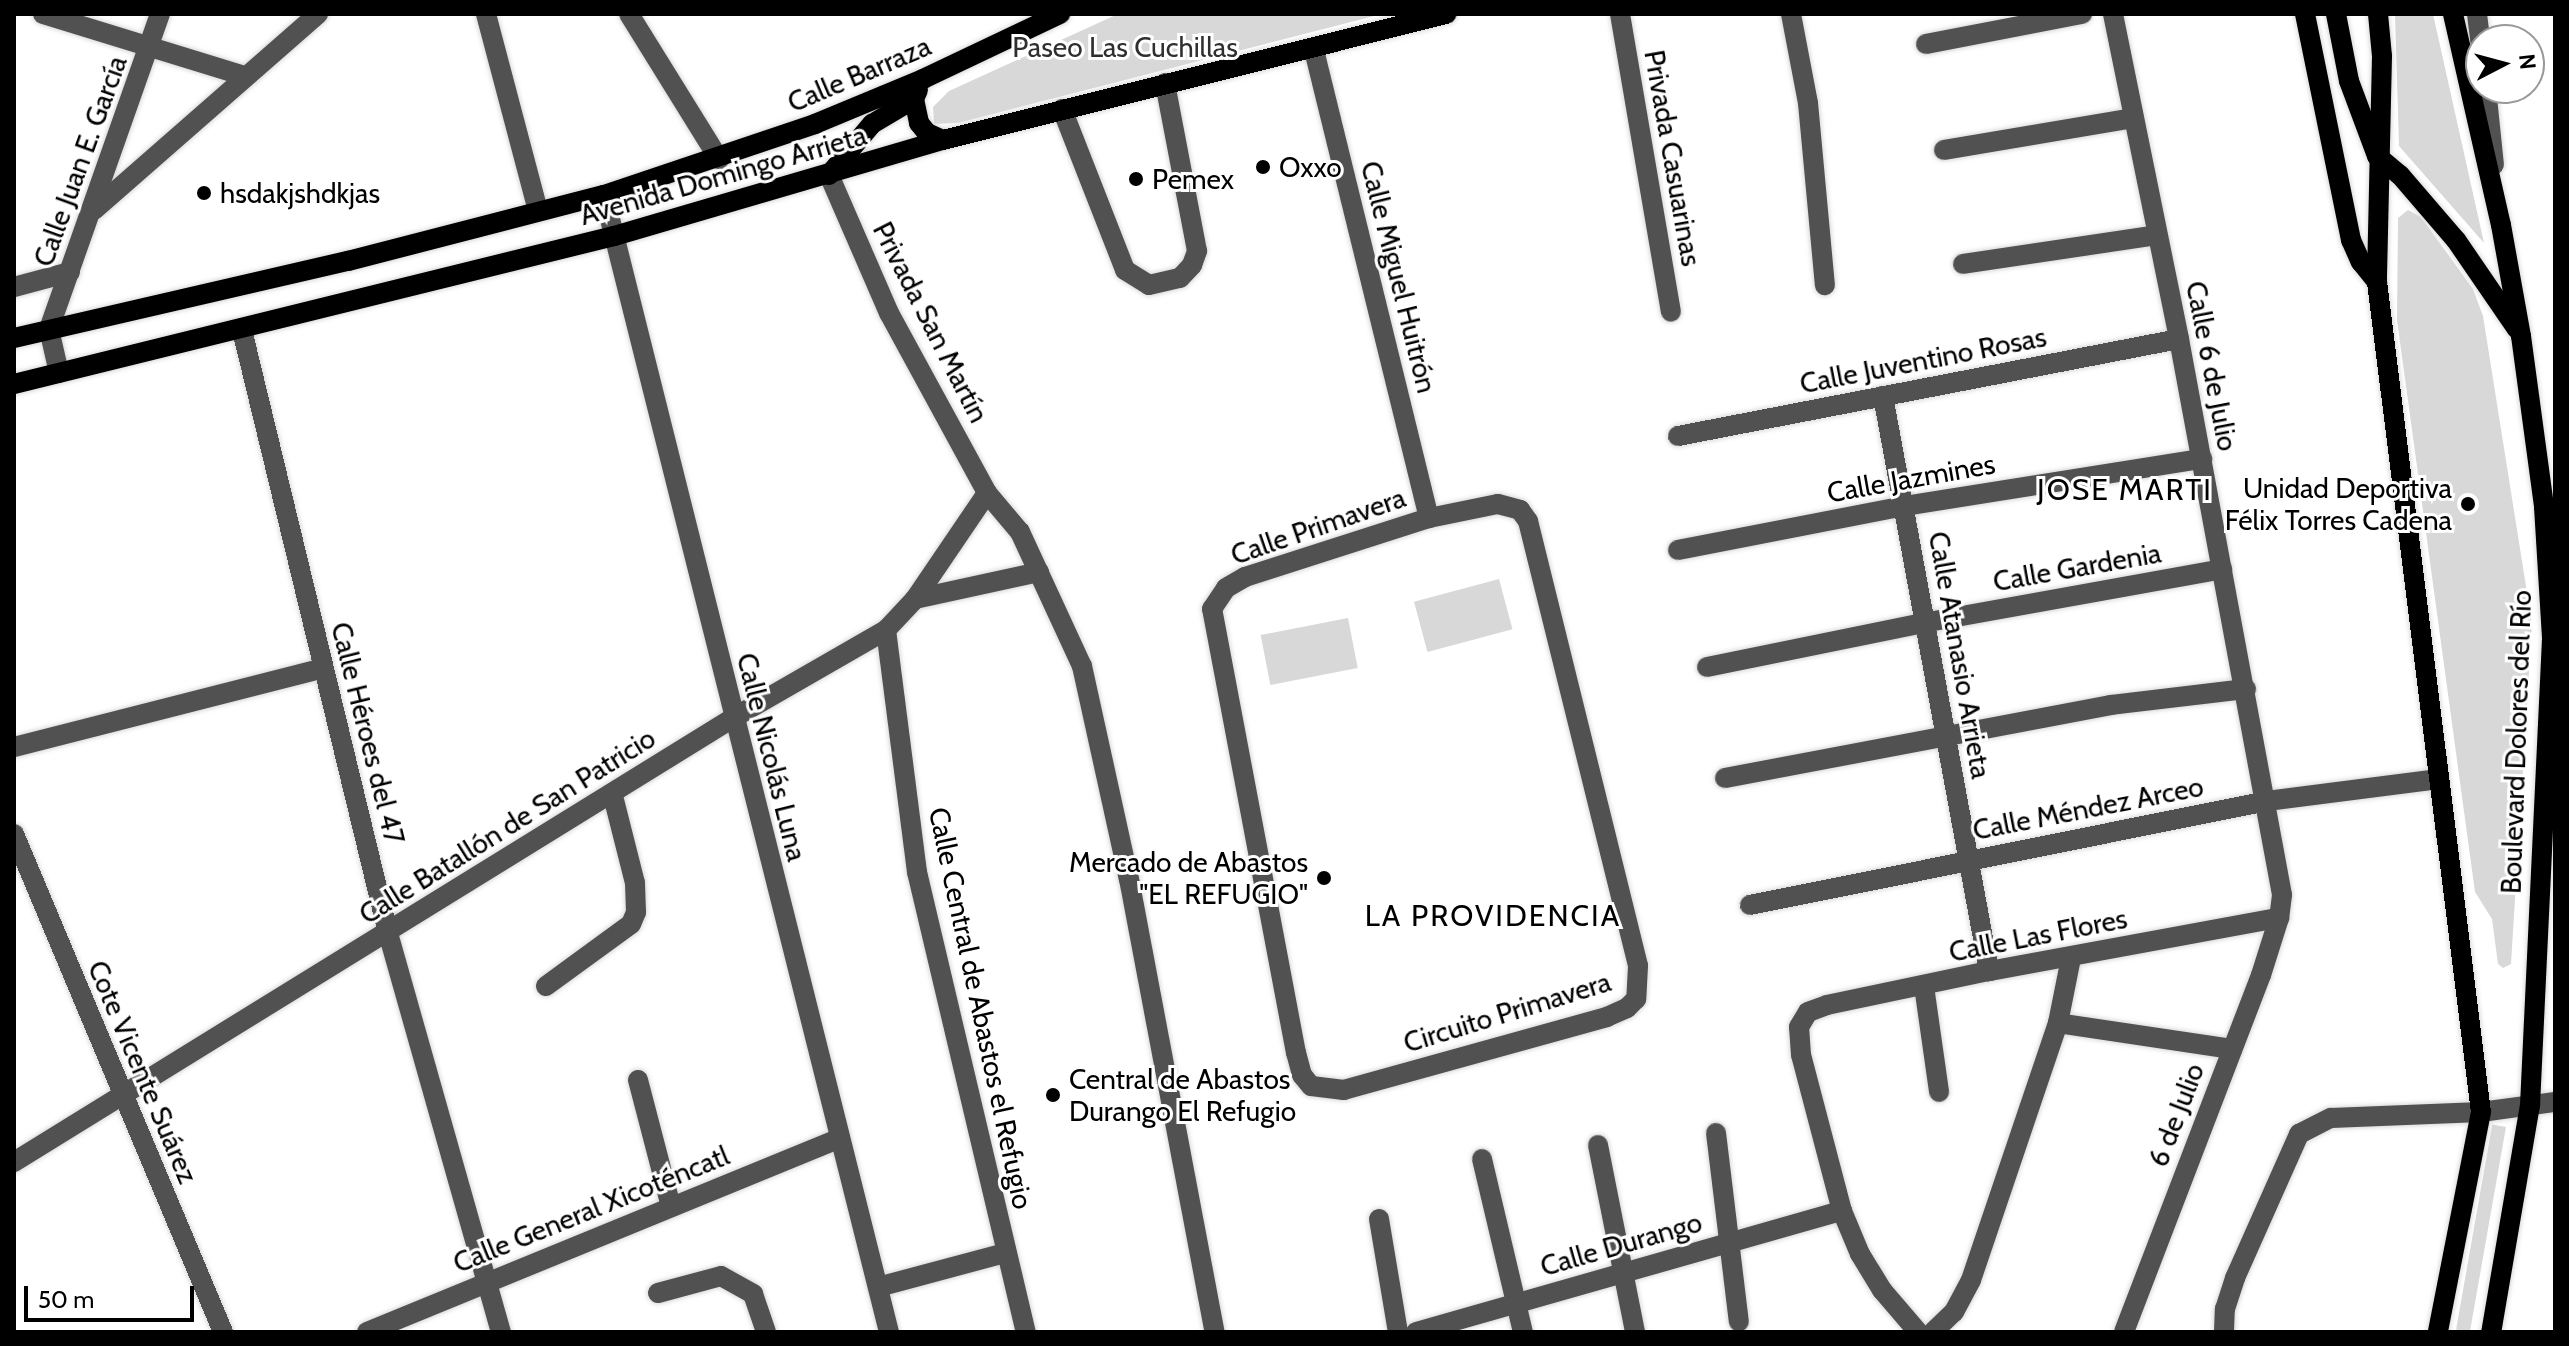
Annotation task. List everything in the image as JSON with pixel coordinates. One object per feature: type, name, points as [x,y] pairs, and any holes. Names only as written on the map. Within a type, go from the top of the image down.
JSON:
[{"type":"main road","name":"Calle Barraza","points":[[14,338],[348,261],[604,195],[719,159],[923,79],[1060,14]]},
{"type":"main road","name":"Avenida Domingo Arrieta","points":[[14,384],[614,236],[943,140],[1165,83],[1314,50],[1446,14]]},
{"type":"main road","points":[[2305,14],[2351,240],[2361,262],[2377,282]]},
{"type":"main road","points":[[2336,14],[2349,81],[2377,156],[2400,175],[2456,240],[2521,336]]},
{"type":"main road","name":"Boulevard Dolores del Río","points":[[2378,14],[2382,56],[2377,156],[2377,282],[2481,1112],[2438,1332]]},
{"type":"main road","name":"Boulevard Dolores del Río","points":[[2453,14],[2501,225],[2521,336],[2544,507],[2552,639],[2530,1105],[2491,1332]]},
{"type":"main road","points":[[829,175],[872,124],[914,99],[923,79]]},
{"type":"main road","points":[[914,99],[919,123],[927,133],[943,140]]},
{"type":"main road","points":[[2544,507],[2555,544]]},
{"type":"main road","points":[[2552,639],[2555,660]]},
{"type":"street","points":[[43,14],[245,76]]},
{"type":"street","name":"Calle Juan E. García","points":[[49,329],[160,14]]},
{"type":"street","points":[[91,212],[318,14]]},
{"type":"street","points":[[486,14],[538,211]]},
{"type":"street","points":[[629,14],[719,159]]},
{"type":"street","name":"Privada Casuarinas","points":[[1620,14],[1671,312]]},
{"type":"street","points":[[1791,14],[1808,103],[1825,285]]},
{"type":"street","points":[[1926,44],[2082,14]]},
{"type":"street","name":"Calle 6 de Julio","points":[[2113,14],[2267,801],[2282,895],[2279,918]]},
{"type":"street","name":"Calle Miguel Huitrón","points":[[1314,50],[1429,518]]},
{"type":"street","points":[[1062,109],[1125,270],[1149,285],[1180,278],[1192,265],[1197,251],[1165,83]]},
{"type":"street","points":[[2488,104],[2501,225]]},
{"type":"street","points":[[1944,150],[2133,118]]},
{"type":"street","name":"Privada San Martín","points":[[829,175],[889,313],[987,493]]},
{"type":"street","name":"Calle Nicolás Luna","points":[[604,195],[838,1139],[889,1332]]},
{"type":"street","points":[[1963,264],[2157,235]]},
{"type":"street","points":[[14,287],[70,272]]},
{"type":"street","points":[[49,329],[59,373]]},
{"type":"street","name":"Calle Héroes del 47","points":[[242,330],[388,933],[501,1332]]},
{"type":"street","name":"Calle Juventino Rosas","points":[[1678,436],[2179,339]]},
{"type":"street","name":"Calle Atanasio Arrieta","points":[[1883,396],[1989,971]]},
{"type":"street","name":"Calle Jazmines","points":[[1678,550],[1904,506],[2202,459]]},
{"type":"street","points":[[987,493],[1020,532],[1082,666],[1129,879],[1215,1332]]},
{"type":"street","name":"Calle Batallón de San Patricio","points":[[14,1162],[613,796],[733,718],[886,630],[915,599],[987,493]]},
{"type":"street","name":"Circuito Primavera","points":[[1226,588],[1212,609],[1296,1053],[1302,1075],[1311,1086],[1344,1090],[1607,1017],[1627,1008],[1636,999],[1638,966],[1528,521],[1520,510],[1498,504],[1429,518]]},
{"type":"street","name":"Calle Primavera","points":[[1226,588],[1245,577],[1429,518]]},
{"type":"street","name":"Calle Gardenia","points":[[1707,667],[1923,623],[2222,569]]},
{"type":"street","points":[[915,599],[1039,572]]},
{"type":"street","name":"Calle Central de Abastos el Refugio","points":[[886,630],[917,872],[1026,1332]]},
{"type":"street","points":[[14,747],[323,668]]},
{"type":"street","points":[[1725,778],[2111,705],[2246,689]]},
{"type":"street","name":"Calle Méndez Arceo","points":[[1750,905],[2267,801],[2439,779]]},
{"type":"street","points":[[546,986],[631,924],[636,912],[635,883],[613,796]]},
{"type":"street","name":"Cote Vicente Suárez","points":[[14,834],[223,1332]]},
{"type":"street","name":"Calle Las Flores","points":[[1842,1211],[1798,1037],[1808,1012],[1827,1005],[1989,971],[2279,918]]},
{"type":"street","name":"6 de Julio","points":[[2124,1332],[2279,918]]},
{"type":"street","points":[[1933,1332],[1954,1312],[1971,1280],[2058,1023],[2071,958]]},
{"type":"street","points":[[1924,986],[1939,1092]]},
{"type":"street","points":[[2058,1023],[2232,1049]]},
{"type":"street","points":[[638,1080],[671,1207]]},
{"type":"street","points":[[2224,1332],[2225,1309],[2235,1278],[2299,1134],[2331,1118],[2481,1112],[2555,1102]]},
{"type":"street","points":[[1716,1133],[1739,1322]]},
{"type":"street","name":"Calle General Xicoténcatl","points":[[367,1332],[838,1139]]},
{"type":"street","points":[[1598,1145],[1635,1332]]},
{"type":"street","points":[[1482,1159],[1519,1303],[1523,1332]]},
{"type":"street","points":[[1842,1211],[1860,1254],[1882,1290],[1918,1332]]},
{"type":"street","name":"Calle Durango","points":[[1416,1332],[1842,1211]]},
{"type":"street","points":[[1379,1219],[1398,1332]]},
{"type":"street","name":"Calle Central de Abastos el Refugio","points":[[878,1287],[1005,1253]]},
{"type":"street","points":[[658,1293],[721,1276],[738,1282],[753,1294],[766,1332]]},
{"type":"green space","name":"Paseo Las Cuchillas","points":[[1118,14],[1382,14],[958,123],[934,124],[933,107],[949,91]]},
{"type":"green space","points":[[2395,14],[2433,14],[2484,243],[2399,146]]},
{"type":"green space","name":"Unidad Deportiva Félix Torres Cadena","points":[[2408,210],[2421,217],[2473,289],[2483,316],[2532,624],[2511,964],[2503,968],[2498,964],[2492,919],[2475,892],[2397,320],[2398,218]]},
{"type":"green space","points":[[1499,579],[1512,629],[1427,652],[1414,602]]},
{"type":"green space","points":[[1348,618],[1358,668],[1270,685],[1261,635]]},
{"type":"green space","points":[[2492,1125],[2506,1127],[2470,1332],[2456,1329]]},
{"type":"place","name":"Oxxo","points":[[1263,167]]},
{"type":"place","name":"Pemex","points":[[1136,179]]},
{"type":"place","name":"hsdakjshdkjas","points":[[204,193]]},
{"type":"place","name":"Unidad Deportiva Félix Torres Cadena","points":[[2468,504]]},
{"type":"place","name":"Mercado de Abastos \"EL REFUGIO\"","points":[[1324,878]]},
{"type":"place","name":"Central de Abastos Durango El Refugio","points":[[1053,1095]]},
{"type":"district","name":"JOSE MARTI","points":[[2125,490]]},
{"type":"district","name":"LA PROVIDENCIA","points":[[1493,916]]}]
